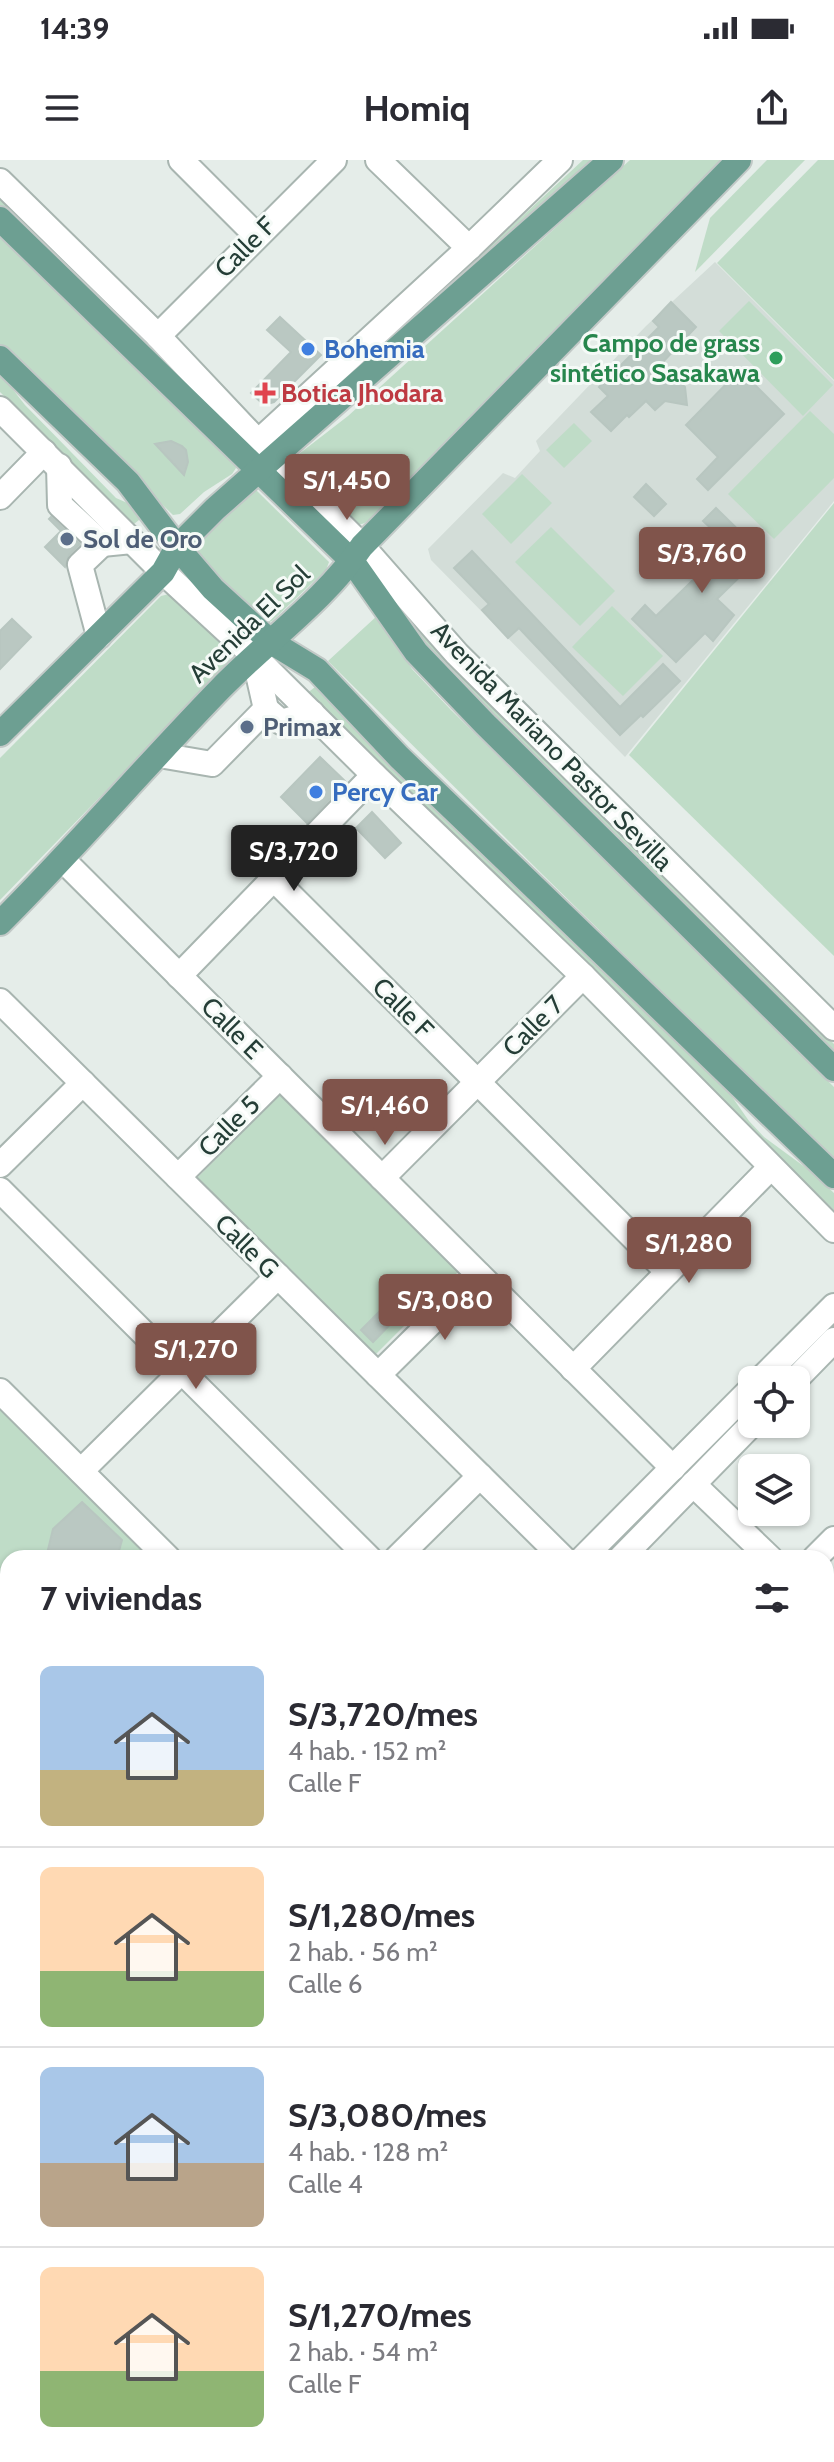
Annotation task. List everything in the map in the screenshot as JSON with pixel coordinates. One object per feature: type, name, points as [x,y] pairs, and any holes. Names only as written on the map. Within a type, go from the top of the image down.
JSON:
[{"type":"main road","points":[[0,734],[163,572],[177,547],[263,456],[611,160]]},
{"type":"main road","name":"Avenida El Sol","points":[[0,923],[263,649],[318,599],[357,553],[739,160]]},
{"type":"main road","name":"Avenida Mariano Pastor Sevilla","points":[[0,219],[263,456]]},
{"type":"main road","points":[[0,358],[128,482],[177,547],[263,649],[317,670],[399,757],[834,1176]]},
{"type":"main road","name":"Avenida Mariano Pastor Sevilla","points":[[357,553],[416,652],[834,1069]]},
{"type":"street","points":[[181,160],[257,236]]},
{"type":"street","name":"Calle F","points":[[158,336],[334,160]]},
{"type":"street","points":[[378,160],[469,248]]},
{"type":"street","points":[[263,456],[560,160]]},
{"type":"street","name":"Avenida Mariano Pastor Sevilla","points":[[0,181],[158,336],[263,456],[357,553],[834,1028]]},
{"type":"street","points":[[0,409],[163,572],[263,649],[312,713],[583,976],[834,1230]]},
{"type":"street","points":[[0,497],[52,459]]},
{"type":"street","points":[[52,459],[60,505],[102,544]]},
{"type":"street","points":[[99,636],[80,565],[102,544],[132,541]]},
{"type":"street","points":[[263,649],[266,709],[281,722],[312,713]]},
{"type":"street","points":[[159,755],[212,764],[266,709]]},
{"type":"street","points":[[179,976],[374,775]]},
{"type":"street","name":"Calle E","points":[[63,860],[673,1468]]},
{"type":"street","name":"Calle F","points":[[274,879],[668,1272]]},
{"type":"street","name":"Calle 7","points":[[382,1178],[583,976]]},
{"type":"street","name":"Calle G","points":[[0,1001],[555,1550]]},
{"type":"street","name":"Calle 5","points":[[178,1177],[280,1076]]},
{"type":"street","points":[[0,1165],[83,1083]]},
{"type":"street","points":[[573,1369],[770,1168]]},
{"type":"street","points":[[0,1190],[361,1550]]},
{"type":"street","points":[[378,1375],[479,1275]]},
{"type":"street","points":[[81,1471],[278,1276]]},
{"type":"street","points":[[774,1366],[834,1306]]},
{"type":"street","points":[[809,1366],[834,1340]]},
{"type":"street","points":[[0,1391],[160,1550]]},
{"type":"street","points":[[591,1550],[738,1402]]},
{"type":"street","points":[[629,1550],[738,1438]]},
{"type":"street","points":[[405,1550],[480,1476]]},
{"type":"street","points":[[693,1484],[762,1550]]},
{"type":"shaded area","points":[[715,262],[834,381],[834,501],[625,757],[431,560],[428,549],[503,473],[515,478],[540,451],[536,441],[646,326]]},
{"type":"green space","points":[[583,160],[595,160],[490,255],[278,436],[375,353]]},
{"type":"green space","points":[[630,160],[726,160],[371,518],[363,524],[354,523],[298,466],[295,457],[348,416]]},
{"type":"green space","points":[[767,160],[805,160],[695,272],[710,218]]},
{"type":"green space","points":[[818,160],[834,160],[834,380],[717,263]]},
{"type":"green space","points":[[0,191],[142,331],[232,433],[0,205]]},
{"type":"green space","points":[[0,232],[234,462],[236,468],[232,474],[204,492],[180,514],[173,515],[0,347]]},
{"type":"green space","name":"Campo de grass sintético Sasakawa","points":[[749,301],[833,385],[803,416],[719,331]]},
{"type":"green space","points":[[0,373],[25,405],[116,498],[132,505],[144,516],[134,524],[0,392]]},
{"type":"green space","points":[[810,411],[834,434],[834,478],[774,539],[728,494]]},
{"type":"green space","points":[[574,423],[592,441],[564,468],[546,450]]},
{"type":"green space","points":[[522,474],[552,503],[511,544],[482,514]]},
{"type":"green space","points":[[255,489],[329,562],[326,570],[272,621],[263,624],[190,548]]},
{"type":"green space","points":[[834,503],[834,956],[629,755]]},
{"type":"green space","points":[[551,527],[615,591],[580,626],[515,562]]},
{"type":"green space","points":[[169,594],[177,597],[228,649],[231,655],[227,666],[0,900],[0,758],[161,596]]},
{"type":"green space","points":[[612,606],[663,656],[623,696],[572,647]]},
{"type":"green space","points":[[396,609],[834,1044],[834,1058],[415,642]]},
{"type":"green space","points":[[378,615],[412,669],[451,710],[834,1087],[834,1160],[328,661]]},
{"type":"green space","points":[[319,684],[721,1081],[764,1137],[834,1193],[834,1210],[306,694]]},
{"type":"green space","points":[[281,1093],[460,1270],[375,1355],[196,1179]]},
{"type":"green space","points":[[0,1404],[146,1550],[0,1550]]},
{"type":"building","points":[[671,302],[696,327],[660,365],[685,387],[687,405],[665,401],[655,410],[646,401],[611,431],[591,412],[608,396],[599,387],[659,327],[653,321]]},
{"type":"building","points":[[280,317],[321,355],[274,402],[264,405],[251,393],[291,352],[267,330]]},
{"type":"building","points":[[740,370],[784,414],[708,490],[697,479],[718,457],[686,425]]},
{"type":"building","points":[[171,441],[186,450],[188,462],[184,475],[155,444]]},
{"type":"building","points":[[646,484],[666,504],[654,516],[634,497]]},
{"type":"building","points":[[716,508],[763,554],[717,599],[734,615],[713,641],[705,633],[676,662],[632,619],[645,605],[656,616],[729,545],[703,521]]},
{"type":"building","points":[[51,517],[80,544],[69,555],[65,567],[45,547],[61,531],[49,519]]},
{"type":"building","points":[[472,551],[620,707],[663,664],[680,681],[620,735],[519,628],[508,638],[482,610],[489,604],[454,568]]},
{"type":"building","points":[[12,619],[31,637],[0,669],[0,631]]},
{"type":"building","name":"Percy Car","points":[[320,757],[346,782],[307,823],[281,797]]},
{"type":"building","points":[[372,812],[401,843],[385,858],[356,828]]},
{"type":"building","points":[[397,1294],[408,1306],[373,1342],[361,1330]]},
{"type":"building","points":[[82,1502],[122,1540],[119,1550],[48,1550],[53,1529]]},
{"type":"place","name":"Bohemia","points":[[308,349]]},
{"type":"place","name":"Campo de grass sintético Sasakawa","points":[[776,358]]},
{"type":"place","name":"Botica Jhodara","points":[[265,393]]},
{"type":"place","name":"Sol de Oro","points":[[67,539]]},
{"type":"place","name":"Primax","points":[[247,727]]},
{"type":"place","name":"Percy Car","points":[[316,792]]}]
